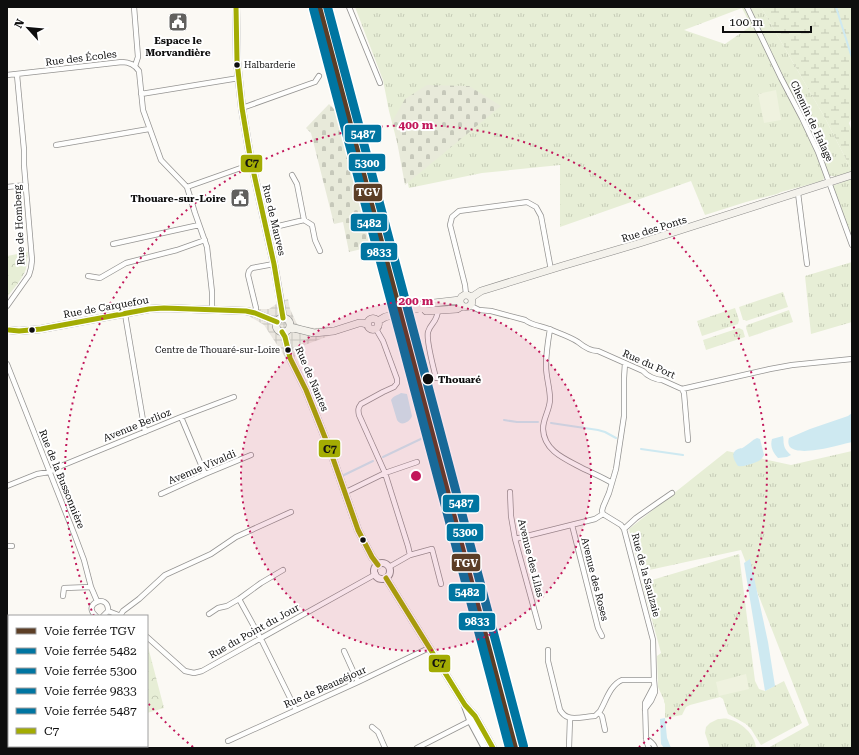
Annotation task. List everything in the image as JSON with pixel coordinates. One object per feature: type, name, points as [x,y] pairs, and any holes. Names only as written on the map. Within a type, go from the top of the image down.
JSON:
[{"type":"main road","name":"Rue des Ponts","points":[[469,296],[852,175]]},
{"type":"main road","points":[[378,321],[388,316],[419,308],[425,304],[461,303],[467,307],[471,306],[473,302],[469,296],[462,296],[461,303],[456,309],[426,311],[419,308]]},
{"type":"main road","name":"Rue de Carquefou","points":[[8,330],[19,331],[41,329],[149,309],[164,308],[246,311],[280,320]]},
{"type":"main road","points":[[367,324],[372,318],[378,321]]},
{"type":"main road","points":[[288,319],[291,324],[290,327],[287,331],[282,332],[278,330],[276,325],[280,320],[288,319]]},
{"type":"main road","points":[[367,324],[371,330],[376,329],[379,324],[378,321]]},
{"type":"main road","points":[[290,327],[314,333],[334,331],[359,323],[367,324]]},
{"type":"street","points":[[134,7],[138,57],[135,66],[139,71],[142,105],[160,160],[187,186],[207,247],[212,292],[212,310]]},
{"type":"street","name":"Rue de Mauves","points":[[236,7],[236,44],[242,108],[252,164],[274,264],[282,310],[280,320]]},
{"type":"street","points":[[349,7],[380,83]]},
{"type":"street","name":"Chemin de Halage","points":[[747,7],[818,152],[852,245]]},
{"type":"street","name":"Rue des Écoles","points":[[17,74],[118,62],[126,62],[135,66]]},
{"type":"street","points":[[7,75],[17,74]]},
{"type":"street","name":"Rue de Homberg","points":[[7,306],[29,275],[32,260],[17,74]]},
{"type":"street","points":[[242,108],[315,82],[318,76]]},
{"type":"street","points":[[141,94],[239,78]]},
{"type":"street","points":[[56,145],[149,129]]},
{"type":"street","points":[[187,186],[252,164]]},
{"type":"street","points":[[292,175],[297,184],[304,220]]},
{"type":"street","points":[[7,187],[26,185]]},
{"type":"street","points":[[798,193],[807,264]]},
{"type":"street","points":[[469,296],[450,225],[454,213],[459,211],[527,202],[536,207],[540,216],[551,270]]},
{"type":"street","points":[[266,229],[304,220],[312,225],[320,251]]},
{"type":"street","points":[[113,244],[199,225]]},
{"type":"street","points":[[88,276],[100,278],[126,263],[177,250],[205,240]]},
{"type":"street","points":[[252,313],[256,308],[248,275],[249,271],[252,268],[274,264]]},
{"type":"street","name":"Rue du Port","points":[[471,306],[479,310],[491,311],[525,320],[528,323],[550,329],[593,351],[598,351],[643,371],[645,374],[682,389],[777,367],[852,359]]},
{"type":"street","points":[[436,378],[427,335],[436,320],[438,310]]},
{"type":"street","points":[[125,314],[145,432]]},
{"type":"street","points":[[376,329],[397,379],[397,383],[394,387],[361,404],[358,408],[358,412],[385,473],[410,555]]},
{"type":"street","points":[[550,329],[546,366],[550,399],[544,422],[544,436],[551,449],[559,456],[612,483]]},
{"type":"street","name":"Rue de Nantes","points":[[282,332],[285,337],[290,358],[306,390],[317,418],[358,530],[372,557],[378,565]]},
{"type":"street","points":[[516,539],[572,525],[603,514],[603,507],[610,493],[616,469],[624,416],[625,363]]},
{"type":"street","name":"Rue de la Bussonnière","points":[[7,364],[80,548],[91,588],[97,601]]},
{"type":"street","points":[[682,389],[684,393],[688,440]]},
{"type":"street","name":"Avenue Berlioz","points":[[7,486],[37,474],[49,472],[181,417],[234,397]]},
{"type":"street","points":[[181,417],[205,474]]},
{"type":"street","name":"Avenue Vivaldi","points":[[161,494],[251,455]]},
{"type":"street","points":[[344,493],[385,473],[417,462]]},
{"type":"street","name":"Avenue des Lilas","points":[[510,492],[511,516],[539,627]]},
{"type":"street","points":[[624,529],[636,518],[672,493]]},
{"type":"street","points":[[121,615],[123,611],[139,599],[165,575],[211,554],[236,537],[291,512]]},
{"type":"street","name":"Rue de la Saulzaie","points":[[603,514],[621,525],[624,529],[653,640],[655,692],[652,701],[645,709],[646,738],[649,748]]},
{"type":"street","name":"Avenue des Roses","points":[[572,525],[598,628],[602,636]]},
{"type":"street","points":[[389,567],[410,555],[432,549],[441,584]]},
{"type":"street","points":[[211,554],[214,559]]},
{"type":"street","points":[[389,567],[385,564],[378,565],[375,569],[377,576],[387,581],[465,705],[485,748]]},
{"type":"street","points":[[387,581],[390,569],[389,567]]},
{"type":"street","points":[[209,614],[218,608],[227,606],[239,599],[261,583],[283,570]]},
{"type":"street","name":"Rue du Point du Jour","points":[[148,638],[185,671],[194,673],[202,671],[376,574]]},
{"type":"street","points":[[63,596],[64,588],[91,588]]},
{"type":"street","points":[[239,599],[261,638],[296,710]]},
{"type":"street","points":[[95,615],[92,612],[92,607],[97,601],[104,602],[108,611]]},
{"type":"street","points":[[108,611],[118,615]]},
{"type":"street","points":[[104,615],[108,611]]},
{"type":"street","name":"Rue de Beauséjour","points":[[228,741],[429,648]]},
{"type":"street","points":[[548,650],[548,661],[560,710],[563,714],[570,718],[595,716],[599,713],[613,686],[617,682],[622,680],[654,680]]},
{"type":"street","points":[[344,651],[358,682]]},
{"type":"street","points":[[599,713],[602,716],[605,730]]},
{"type":"street","points":[[417,748],[472,718]]},
{"type":"street","points":[[472,718],[493,748]]},
{"type":"street","points":[[569,748],[570,718]]},
{"type":"street","points":[[372,727],[378,732],[385,748]]},
{"type":"street","points":[[646,738],[655,746],[655,748]]},
{"type":"green space","points":[[355,7],[761,7],[825,118],[852,171],[852,251],[829,187],[843,182],[842,179],[831,176],[824,178],[822,181],[705,215],[691,181],[560,227],[560,165],[482,173],[409,188],[389,111],[383,80]],"holes":[[[742,8],[751,26],[725,44],[684,30]]]},
{"type":"green space","points":[[761,7],[852,7],[852,117],[849,123],[852,132],[852,171],[825,118]]},
{"type":"green space","points":[[427,85],[469,86],[501,106],[405,185],[393,120],[405,99]]},
{"type":"green space","points":[[776,90],[781,120],[764,123],[758,94]]},
{"type":"green space","points":[[329,104],[336,111],[370,247],[349,252],[343,222],[334,224],[311,133],[306,128]]},
{"type":"green space","points":[[28,252],[26,269],[18,284],[7,297],[7,256]]},
{"type":"green space","points":[[852,262],[852,322],[811,334],[805,276]]},
{"type":"green space","points":[[783,292],[788,307],[746,321],[743,320],[739,307]]},
{"type":"green space","points":[[735,308],[739,320],[738,324],[702,336],[697,321]]},
{"type":"green space","points":[[789,310],[793,322],[749,337],[746,328],[747,325]]},
{"type":"green space","points":[[739,328],[743,330],[745,337],[706,350],[703,340]]},
{"type":"green space","points":[[727,451],[791,465],[852,451],[852,748],[768,748],[809,725],[741,550],[640,572],[629,529]]},
{"type":"green space","points":[[739,554],[755,681],[759,689],[765,691],[784,681],[802,723],[761,745],[746,724],[728,714],[723,699],[720,697],[690,705],[686,707],[682,715],[665,718],[665,704],[658,687],[657,656],[661,653],[642,583]]},
{"type":"green space","points":[[148,647],[164,708],[148,713]]},
{"type":"green space","points":[[746,674],[749,689],[719,696],[716,682]]},
{"type":"green space","points":[[718,719],[728,719],[738,723],[746,729],[753,738],[756,748],[710,748],[705,733],[706,727]]},
{"type":"shaded area","points":[[288,299],[290,309],[297,324],[315,328],[332,327],[334,334],[297,348],[294,360],[287,360],[264,325],[249,316],[250,309],[269,309],[279,302]]},
{"type":"water","points":[[401,393],[407,394],[412,416],[405,423],[401,423],[397,420],[391,400]]},
{"type":"water","points":[[852,413],[852,442],[811,451],[795,450],[789,446],[789,438],[848,416]]},
{"type":"water","points":[[783,436],[785,448],[791,455],[778,458],[772,449],[772,439]]},
{"type":"water","points":[[757,438],[760,439],[764,455],[763,457],[755,463],[738,466],[733,455],[735,451]]},
{"type":"water","points":[[750,559],[768,642],[775,686],[765,691],[744,563]]},
{"type":"water","points":[[665,718],[667,738],[671,748],[664,748],[661,744],[660,719]]},
{"type":"waterway","points":[[836,7],[852,58]]},
{"type":"waterway","points":[[504,420],[517,422],[538,422]]},
{"type":"waterway","points":[[551,423],[598,430],[616,438]]},
{"type":"waterway","points":[[383,457],[427,436]]},
{"type":"waterway","points":[[641,449],[683,455]]},
{"type":"waterway","points":[[344,475],[373,461]]},
{"type":"rail line","name":"TGV","points":[[319,7],[515,748]]},
{"type":"rail line","name":"5300","points":[[326,7],[522,746]]},
{"type":"rail line","name":"5487","points":[[329,7],[525,746]]},
{"type":"rail line","name":"5482","points":[[312,9],[508,748]]},
{"type":"rail line","name":"9833","points":[[315,9],[511,748]]},
{"type":"transit line","name":"C7","points":[[236,7],[237,61],[242,108],[250,156],[274,264],[283,318]]},
{"type":"transit line","name":"C7","points":[[9,330],[19,331],[41,329],[149,309],[164,308],[246,311],[277,322]]},
{"type":"transit line","name":"C7","points":[[282,332],[285,337],[290,358],[306,390],[330,450],[358,530],[372,557],[378,565]]},
{"type":"transit line","name":"C7","points":[[386,578],[465,705],[475,716],[493,748]]},
{"type":"place","name":"Espace le Morvandière","points":[[178,22]]},
{"type":"place","name":"Halbarderie","points":[[237,65]]},
{"type":"place","name":"Thouare-sur-Loire","points":[[240,198]]},
{"type":"place","name":"Centre de Thouaré-sur-Loire","points":[[288,350]]},
{"type":"place","name":"Thouaré","points":[[428,379]]}]
